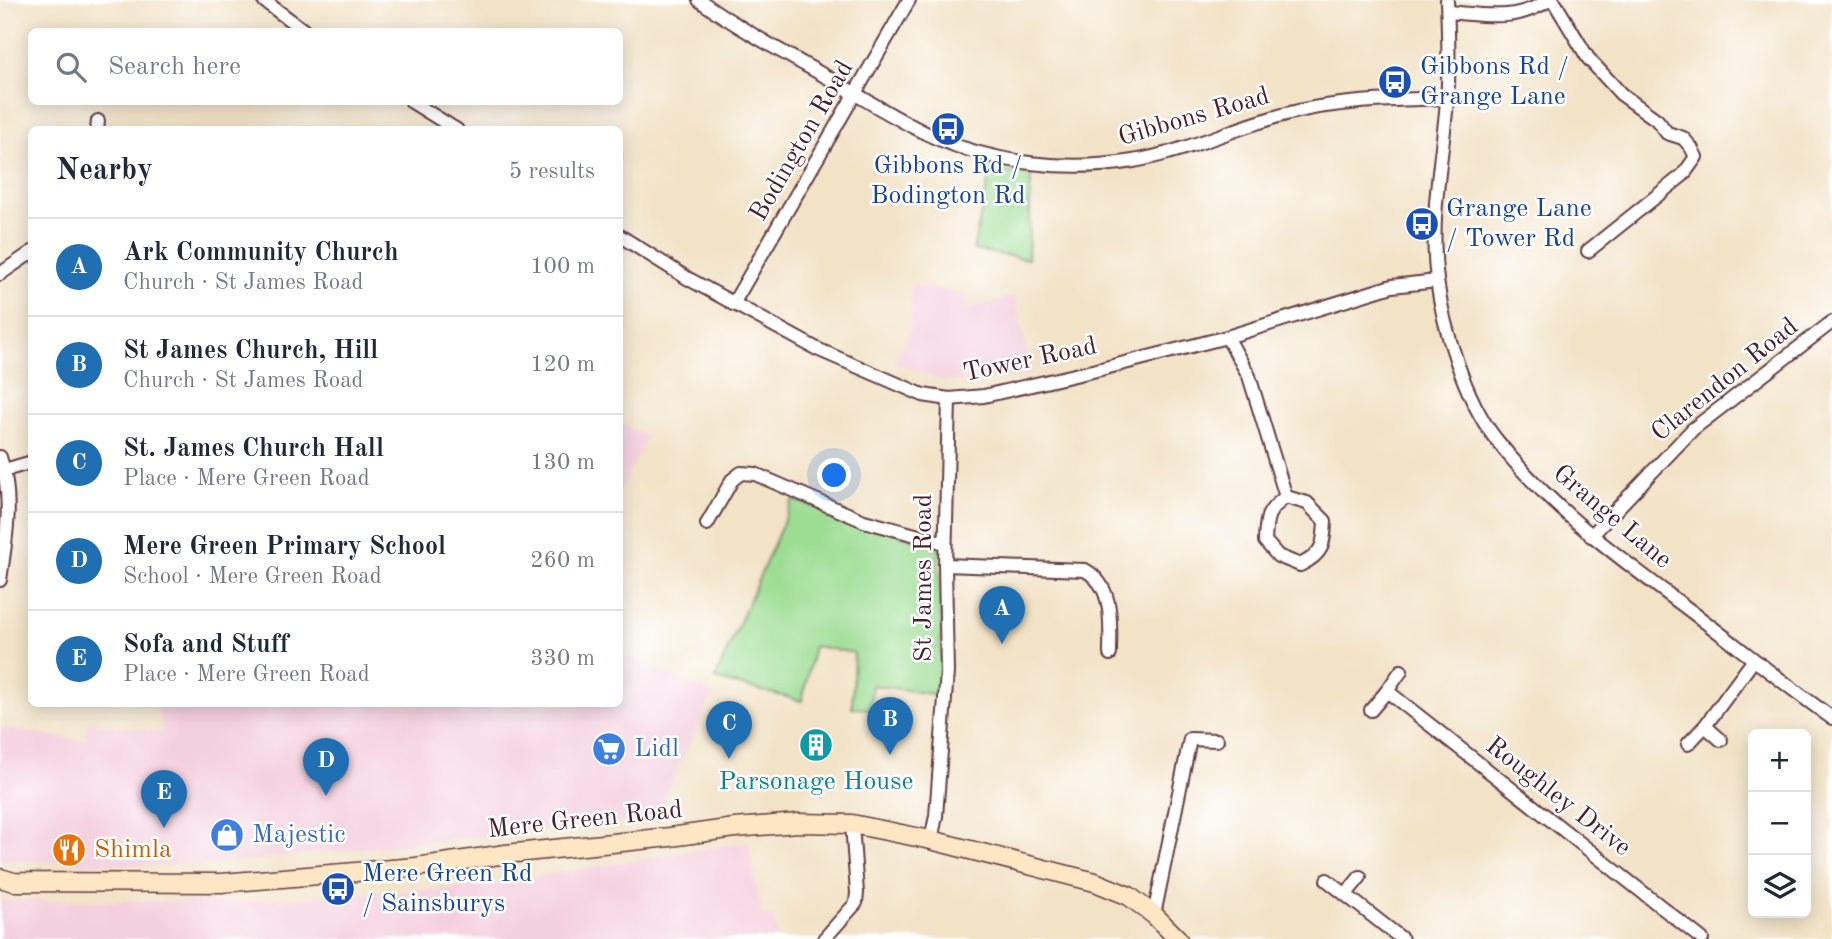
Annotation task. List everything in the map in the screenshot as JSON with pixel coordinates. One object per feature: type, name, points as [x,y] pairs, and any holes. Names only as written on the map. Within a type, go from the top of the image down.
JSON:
[{"type":"main road","name":"Mere Green Road","points":[[5,882],[221,883],[416,867],[735,828],[798,823],[852,824],[931,839],[1095,882],[1129,896],[1154,915],[1178,939]]},
{"type":"street","points":[[263,0],[286,26]]},
{"type":"street","name":"Gibbons Road","points":[[699,0],[913,126],[960,147],[1034,163],[1113,164],[1157,156],[1291,112],[1330,105],[1447,98]]},
{"type":"street","name":"Bodington Road","points":[[733,304],[909,0]]},
{"type":"street","points":[[1448,6],[1501,16],[1531,11],[1551,0],[1588,58],[1621,94],[1657,120],[1667,133],[1683,138],[1691,147],[1696,157],[1683,175],[1588,251]]},
{"type":"street","name":"Grange Lane","points":[[1448,6],[1447,98],[1435,210],[1437,281],[1448,335],[1469,390],[1494,436],[1554,503],[1591,536],[1753,661],[1832,718]]},
{"type":"street","points":[[417,105],[451,126]]},
{"type":"street","name":"Tower Road","points":[[623,238],[733,304],[817,349],[923,395],[949,399],[1003,391],[1227,337],[1392,286],[1437,281]]},
{"type":"street","points":[[0,274],[28,255]]},
{"type":"street","name":"Clarendon Road","points":[[1591,536],[1693,429],[1832,322]]},
{"type":"street","points":[[1227,337],[1249,376],[1286,497]]},
{"type":"street","name":"St James Road","points":[[931,839],[936,816],[947,673],[945,543],[949,399]]},
{"type":"street","points":[[0,457],[5,470],[9,511],[0,580]]},
{"type":"street","points":[[5,470],[28,463]]},
{"type":"street","points":[[707,524],[732,480],[740,473],[755,474],[864,521],[945,543]]},
{"type":"street","points":[[1286,497],[1307,503],[1325,521],[1324,543],[1315,558],[1300,565],[1278,556],[1265,541],[1266,518],[1273,506],[1286,497]]},
{"type":"street","points":[[945,565],[1085,570],[1097,577],[1104,587],[1110,608],[1110,654]]},
{"type":"street","points":[[1689,744],[1753,661]]},
{"type":"street","points":[[1371,710],[1401,671]]},
{"type":"street","name":"Roughley Drive","points":[[1387,691],[1702,939]]},
{"type":"street","points":[[1705,726],[1721,740]]},
{"type":"street","points":[[1154,915],[1190,738],[1217,740]]},
{"type":"street","points":[[824,939],[856,903],[858,893],[852,824]]},
{"type":"street","points":[[1346,894],[1360,877]]},
{"type":"street","points":[[1327,880],[1402,939]]},
{"type":"shaded area","points":[[912,284],[965,295],[966,310],[1015,296],[1032,373],[1001,380],[943,381],[894,362],[910,332]]},
{"type":"shaded area","points":[[623,425],[647,437],[623,485]]},
{"type":"shaded area","points":[[623,655],[713,694],[664,797],[666,817],[205,865],[0,860],[0,727],[85,741],[88,721],[162,733],[158,707],[623,707]]},
{"type":"shaded area","points":[[748,842],[762,917],[773,916],[778,939],[0,939],[0,902],[8,900],[239,902],[476,886]]},
{"type":"green space","points":[[991,169],[1031,176],[1028,259],[973,250]]},
{"type":"green space","points":[[793,500],[939,548],[939,695],[872,685],[870,709],[852,708],[854,653],[814,646],[802,701],[715,679]]},
{"type":"place","name":"Gibbons Rd / Grange Lane","points":[[1395,82]]},
{"type":"place","name":"Gibbons Rd / Bodington Rd","points":[[948,129]]},
{"type":"place","name":"Grange Lane / Tower Rd","points":[[1422,224]]},
{"type":"place","name":"Ark Community Church","points":[[1002,644]]},
{"type":"place","name":"Parsonage House","points":[[816,745]]},
{"type":"place","name":"Lidl","points":[[609,749]]},
{"type":"place","name":"St James Church, Hill","points":[[890,755]]},
{"type":"place","name":"St. James Church Hall","points":[[729,759]]},
{"type":"place","name":"Mere Green Primary School","points":[[326,796]]},
{"type":"place","name":"Sofa and Stuff","points":[[164,828]]},
{"type":"place","name":"Majestic","points":[[227,835]]},
{"type":"place","name":"Shimla","points":[[69,850]]},
{"type":"place","name":"Mere Green Rd / Sainsburys","points":[[338,889]]}]
